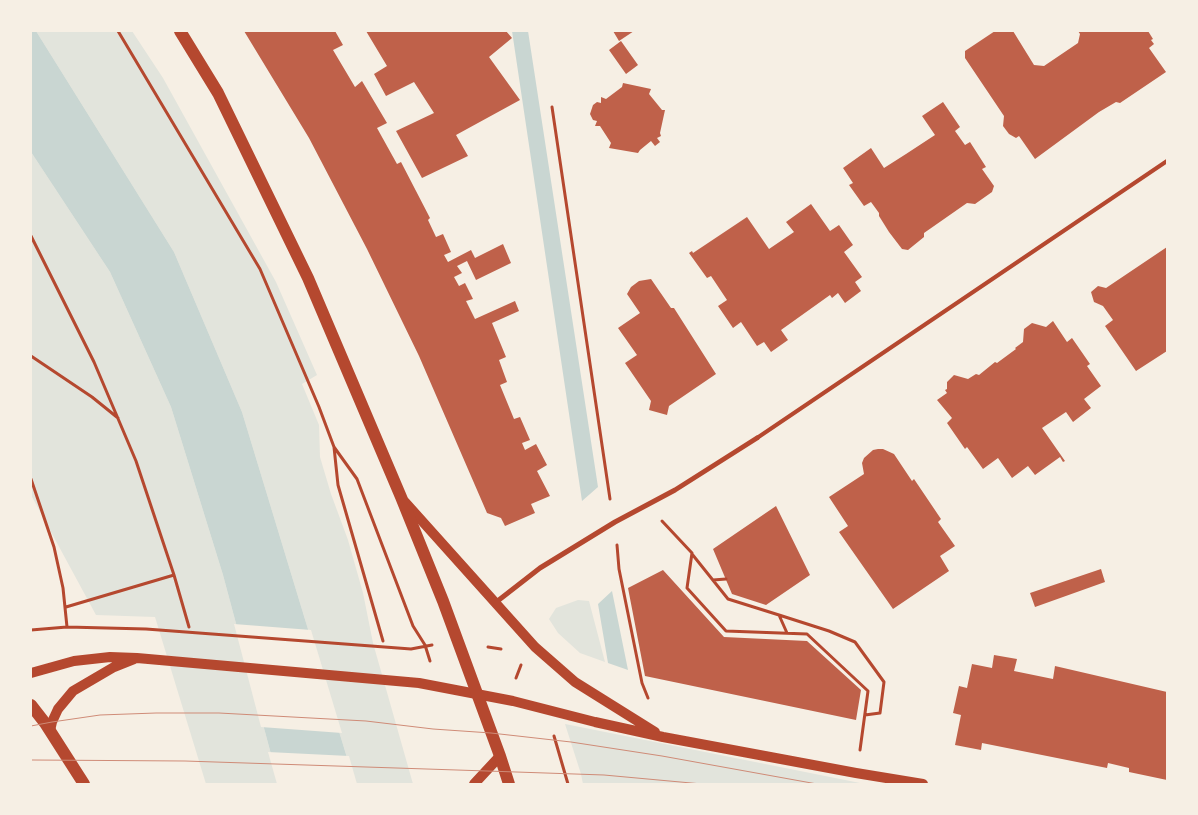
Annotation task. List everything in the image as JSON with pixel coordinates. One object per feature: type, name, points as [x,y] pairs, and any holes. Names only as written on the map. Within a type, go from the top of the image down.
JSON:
[{"type":"main road","points":[[180,31],[218,93],[308,278],[443,601],[509,784]]},
{"type":"main road","points":[[401,497],[535,647],[575,682],[663,737]]},
{"type":"main road","points":[[31,672],[74,661],[110,657],[155,659],[420,683],[477,693],[663,737],[923,784]]},
{"type":"main road","points":[[50,731],[58,709],[73,691],[114,667],[137,658]]},
{"type":"main road","points":[[31,705],[84,784]]},
{"type":"main road","points":[[474,784],[500,756]]},
{"type":"street","points":[[495,603],[540,568],[615,522],[674,490],[757,438]]},
{"type":"lane","points":[[757,438],[1167,161]]},
{"type":"path","points":[[118,31],[260,269],[319,407],[334,447],[338,485],[383,641]]},
{"type":"path","points":[[552,107],[615,522],[619,568],[642,683],[663,737]]},
{"type":"path","points":[[31,236],[94,362],[119,419],[136,461],[189,626]]},
{"type":"path","points":[[31,356],[92,397],[119,419]]},
{"type":"path","points":[[334,447],[357,479],[413,626],[425,645],[432,665]]},
{"type":"path","points":[[31,479],[54,547],[66,607],[67,627]]},
{"type":"path","points":[[647,504],[692,553],[728,599],[829,631],[855,642],[884,682],[880,713],[865,715]]},
{"type":"path","points":[[692,553],[686,588],[726,631],[807,634],[868,691],[856,773]]},
{"type":"path","points":[[66,607],[174,575]]},
{"type":"path","points":[[713,580],[726,579]]},
{"type":"path","points":[[779,615],[787,633]]},
{"type":"path","points":[[711,623],[715,619]]},
{"type":"path","points":[[31,630],[67,627],[146,629],[411,649],[425,645]]},
{"type":"path","points":[[792,633],[792,640]]},
{"type":"path","points":[[516,680],[522,661]]},
{"type":"path","points":[[552,732],[568,784]]},
{"type":"shaded area","points":[[31,31],[36,31],[174,252],[242,412],[355,784],[279,784],[223,575],[171,407],[110,272],[31,152]]},
{"type":"shaded area","points":[[36,31],[132,31],[163,78],[276,282],[317,375],[302,384],[319,425],[320,457],[348,540],[363,593],[373,643],[413,784],[355,784],[242,412],[174,252]]},
{"type":"shaded area","points":[[512,31],[528,31],[598,487],[582,501]]},
{"type":"shaded area","points":[[31,152],[110,272],[171,407],[223,575],[279,784],[206,784],[155,617],[96,615],[31,495]]},
{"type":"shaded area","points":[[612,591],[628,670],[608,663],[598,604]]},
{"type":"shaded area","points":[[578,600],[589,601],[605,662],[580,653],[558,633],[549,619],[556,608]]},
{"type":"shaded area","points":[[565,724],[865,784],[583,784]]},
{"type":"pier","points":[[234,624],[311,630],[342,733],[261,727]]},
{"type":"pier","points":[[268,752],[349,756],[357,784],[277,784]]},
{"type":"building","points":[[244,31],[335,31],[343,45],[333,50],[355,87],[362,81],[387,123],[377,128],[397,164],[401,162],[430,218],[428,220],[436,237],[443,234],[451,252],[444,255],[448,262],[471,250],[475,258],[503,244],[511,263],[476,280],[467,261],[457,266],[462,273],[454,277],[459,286],[465,283],[473,299],[466,301],[475,319],[515,301],[519,311],[492,323],[506,357],[499,360],[507,382],[500,385],[514,419],[520,417],[530,440],[522,443],[525,450],[536,444],[547,465],[537,471],[550,496],[531,504],[535,513],[505,526],[501,518],[487,513],[419,356],[367,249],[309,138]]},
{"type":"building","points":[[366,31],[506,31],[512,38],[489,57],[520,100],[456,135],[468,156],[422,178],[396,131],[434,113],[414,82],[386,96],[374,74],[387,66]]},
{"type":"building","points":[[613,31],[634,31],[619,41]]},
{"type":"building","points":[[995,31],[1013,31],[1034,65],[1044,66],[1078,43],[1080,34],[1078,31],[1148,31],[1154,44],[1149,48],[1166,72],[1120,103],[1116,102],[1099,112],[1035,159],[1019,136],[1016,138],[1009,134],[1003,126],[1004,116],[965,58],[965,51]]},
{"type":"building","points":[[621,41],[638,65],[626,74],[609,50]]},
{"type":"building","points":[[623,83],[651,89],[649,94],[662,110],[665,110],[661,136],[657,138],[660,142],[655,146],[651,141],[638,153],[609,148],[611,143],[600,126],[595,126],[597,121],[593,120],[590,114],[593,105],[597,102],[601,103],[601,97],[606,99],[622,87]]},
{"type":"building","points":[[943,102],[960,127],[955,131],[965,145],[970,142],[986,167],[982,169],[994,186],[992,192],[975,204],[967,203],[924,233],[924,237],[908,250],[902,249],[871,202],[864,206],[849,185],[853,183],[843,168],[871,148],[884,168],[935,135],[922,116]]},
{"type":"building","points":[[811,204],[830,231],[839,225],[853,245],[844,252],[862,277],[855,282],[861,291],[845,303],[838,293],[832,298],[830,295],[781,330],[788,340],[771,352],[764,342],[757,346],[741,322],[733,328],[718,306],[727,300],[711,276],[707,278],[689,253],[692,251],[693,253],[747,217],[769,249],[794,232],[786,222]]},
{"type":"building","points":[[1167,247],[1167,351],[1136,371],[1105,326],[1113,320],[1103,306],[1094,302],[1091,292],[1098,286],[1106,288]]},
{"type":"building","points":[[651,279],[671,308],[674,308],[716,374],[669,406],[667,415],[649,410],[651,401],[625,363],[637,355],[618,328],[640,313],[627,294],[631,287],[639,281]]},
{"type":"building","points":[[1053,321],[1067,342],[1072,338],[1090,364],[1087,366],[1101,386],[1084,399],[1091,408],[1073,422],[1066,412],[1042,428],[1065,461],[1063,462],[1060,457],[1035,475],[1028,466],[1012,478],[998,458],[983,469],[967,447],[965,449],[947,423],[952,418],[937,400],[947,393],[945,390],[947,389],[947,382],[954,375],[968,379],[976,374],[979,375],[1016,349],[1023,342],[1024,329],[1032,323],[1046,327]]},
{"type":"building","points":[[878,449],[894,454],[912,481],[914,479],[941,519],[938,522],[955,546],[940,556],[949,571],[893,609],[839,532],[848,526],[829,497],[864,474],[862,463],[864,458],[873,450]]},
{"type":"building","points":[[776,506],[810,575],[766,605],[732,594],[713,549]]},
{"type":"building","points":[[1101,569],[1105,582],[1035,607],[1030,593]]},
{"type":"building","points":[[663,570],[724,637],[807,641],[861,690],[856,720],[645,676],[628,588]]},
{"type":"building","points":[[994,655],[1017,659],[1014,671],[1053,679],[1055,666],[1167,692],[1167,780],[1129,772],[1129,768],[1108,763],[1107,768],[982,743],[981,750],[955,745],[961,715],[953,713],[959,686],[967,688],[972,664],[992,668]]},
{"type":"tram line","points":[[31,726],[100,715],[156,713],[219,713],[366,721],[571,742],[662,756],[817,784]]},
{"type":"tram line","points":[[31,760],[185,761],[604,775],[702,784]]}]
